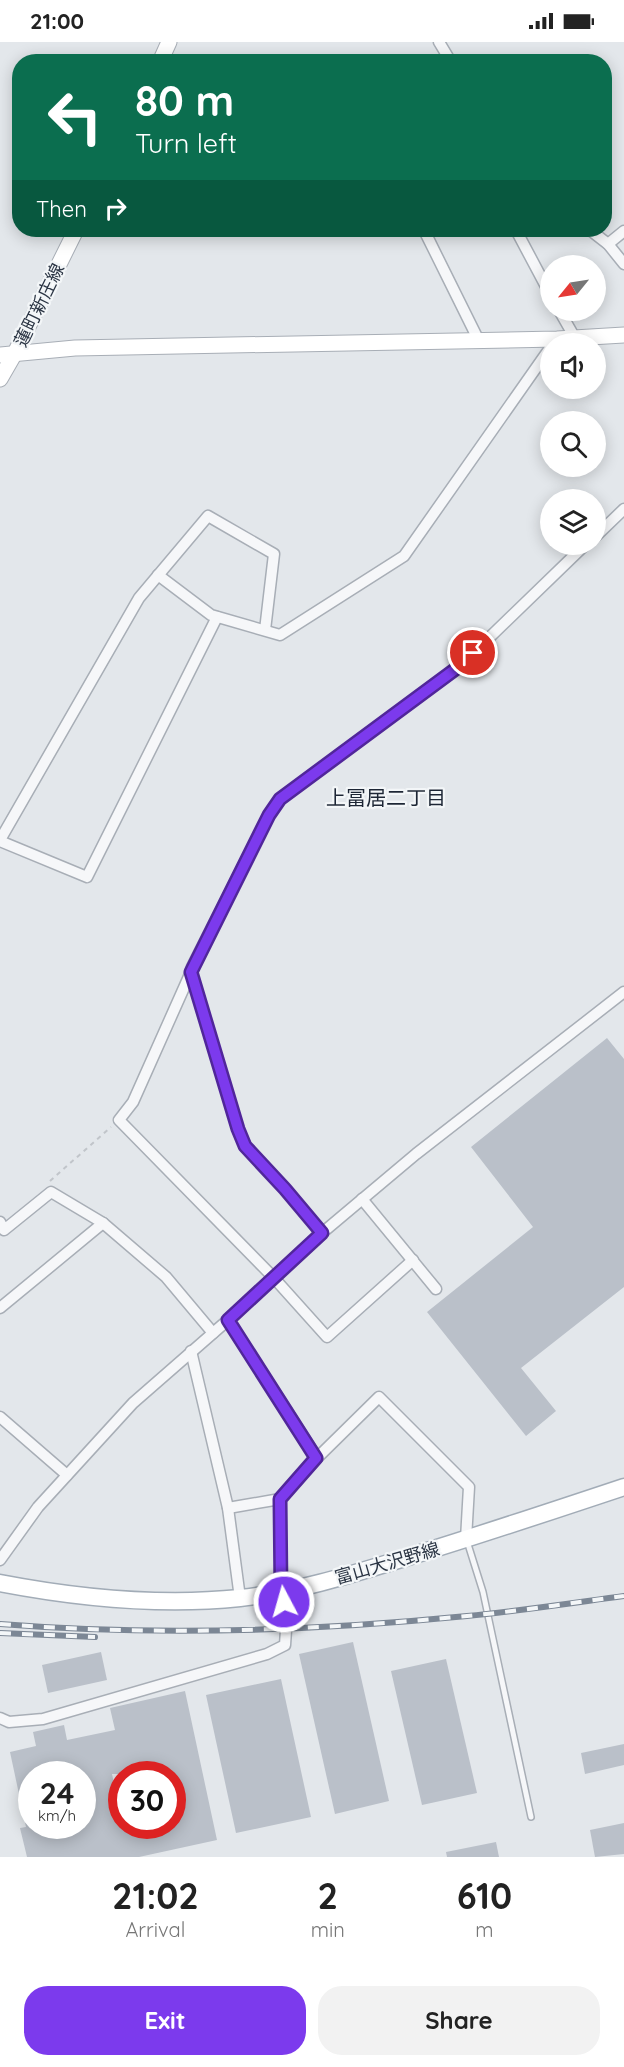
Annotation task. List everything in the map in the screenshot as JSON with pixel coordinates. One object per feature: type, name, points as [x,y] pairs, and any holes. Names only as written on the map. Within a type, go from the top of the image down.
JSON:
[{"type":"main road","name":"富山大沢野線","points":[[0,1583],[45,1592],[163,1601],[240,1598],[340,1578],[624,1487]]},
{"type":"street","points":[[608,244],[624,231]]},
{"type":"street","name":"蓮町新庄線","points":[[0,379],[8,354],[72,237]]},
{"type":"street","points":[[427,237],[478,339]]},
{"type":"street","points":[[520,237],[540,275]]},
{"type":"street","points":[[599,237],[608,244],[624,264]]},
{"type":"street","points":[[606,336],[624,335]]},
{"type":"street","points":[[8,354],[75,348],[478,339],[540,343]]},
{"type":"street","points":[[158,575],[211,615],[280,634],[404,556],[540,364]]},
{"type":"street","points":[[606,526],[624,509]]},
{"type":"street","points":[[217,617],[87,877],[0,841],[139,598],[208,516],[274,554],[265,630]]},
{"type":"street","points":[[413,1260],[327,1337],[274,1278],[119,1120],[133,1102],[191,972],[269,815],[280,799],[461,665],[575,555]]},
{"type":"street","points":[[191,972],[245,1146],[322,1233]]},
{"type":"street","points":[[0,1560],[38,1507],[67,1474],[133,1404],[191,1351],[322,1233],[416,1154],[624,992]]},
{"type":"street","points":[[0,1222],[4,1230],[51,1192],[103,1223],[166,1277],[213,1333]]},
{"type":"street","points":[[363,1198],[436,1288]]},
{"type":"street","points":[[0,1308],[103,1223]]},
{"type":"street","points":[[228,1320],[316,1458]]},
{"type":"street","points":[[191,1351],[228,1508],[240,1598]]},
{"type":"street","points":[[228,1508],[280,1499],[316,1458],[379,1397],[469,1487],[466,1539]]},
{"type":"street","points":[[0,1417],[67,1474]]},
{"type":"street","points":[[0,1718],[9,1722],[43,1719],[267,1654],[285,1645],[288,1615],[281,1591],[280,1499]]},
{"type":"lane","points":[[466,1539],[483,1592],[531,1817]]},
{"type":"path","points":[[51,1192],[49,1182],[119,1120]]},
{"type":"building","points":[[607,1038],[624,1059],[624,1287],[521,1368],[556,1411],[526,1436],[427,1312],[533,1227],[471,1147]]},
{"type":"building","points":[[353,1642],[389,1801],[335,1814],[299,1654]]},
{"type":"building","points":[[101,1652],[107,1680],[48,1693],[42,1665]]},
{"type":"building","points":[[446,1659],[477,1793],[422,1805],[391,1671]]},
{"type":"building","points":[[281,1679],[311,1817],[236,1833],[206,1695]]},
{"type":"building","points":[[185,1691],[217,1840],[139,1857],[27,1857],[23,1839],[96,1839],[96,1761],[18,1761],[18,1790],[10,1752],[36,1746],[33,1732],[64,1725],[67,1740],[115,1730],[110,1708]]},
{"type":"building","points":[[624,1744],[624,1765],[585,1774],[581,1753]]},
{"type":"building","points":[[624,1823],[624,1854],[595,1857],[590,1830]]},
{"type":"building","points":[[496,1842],[499,1857],[447,1857],[446,1852]]},
{"type":"railway","points":[[0,1624],[175,1631],[292,1628],[467,1616],[624,1596]]},
{"type":"railway","points":[[0,1633],[95,1637]]},
{"type":"district","name":"上冨居二丁目","points":[[386,797]]},
{"type":"route","points":[[284,1602],[281,1591],[280,1499],[316,1458],[228,1320],[322,1233],[245,1146],[191,972],[269,815],[280,799],[461,665],[473,653]]}]
